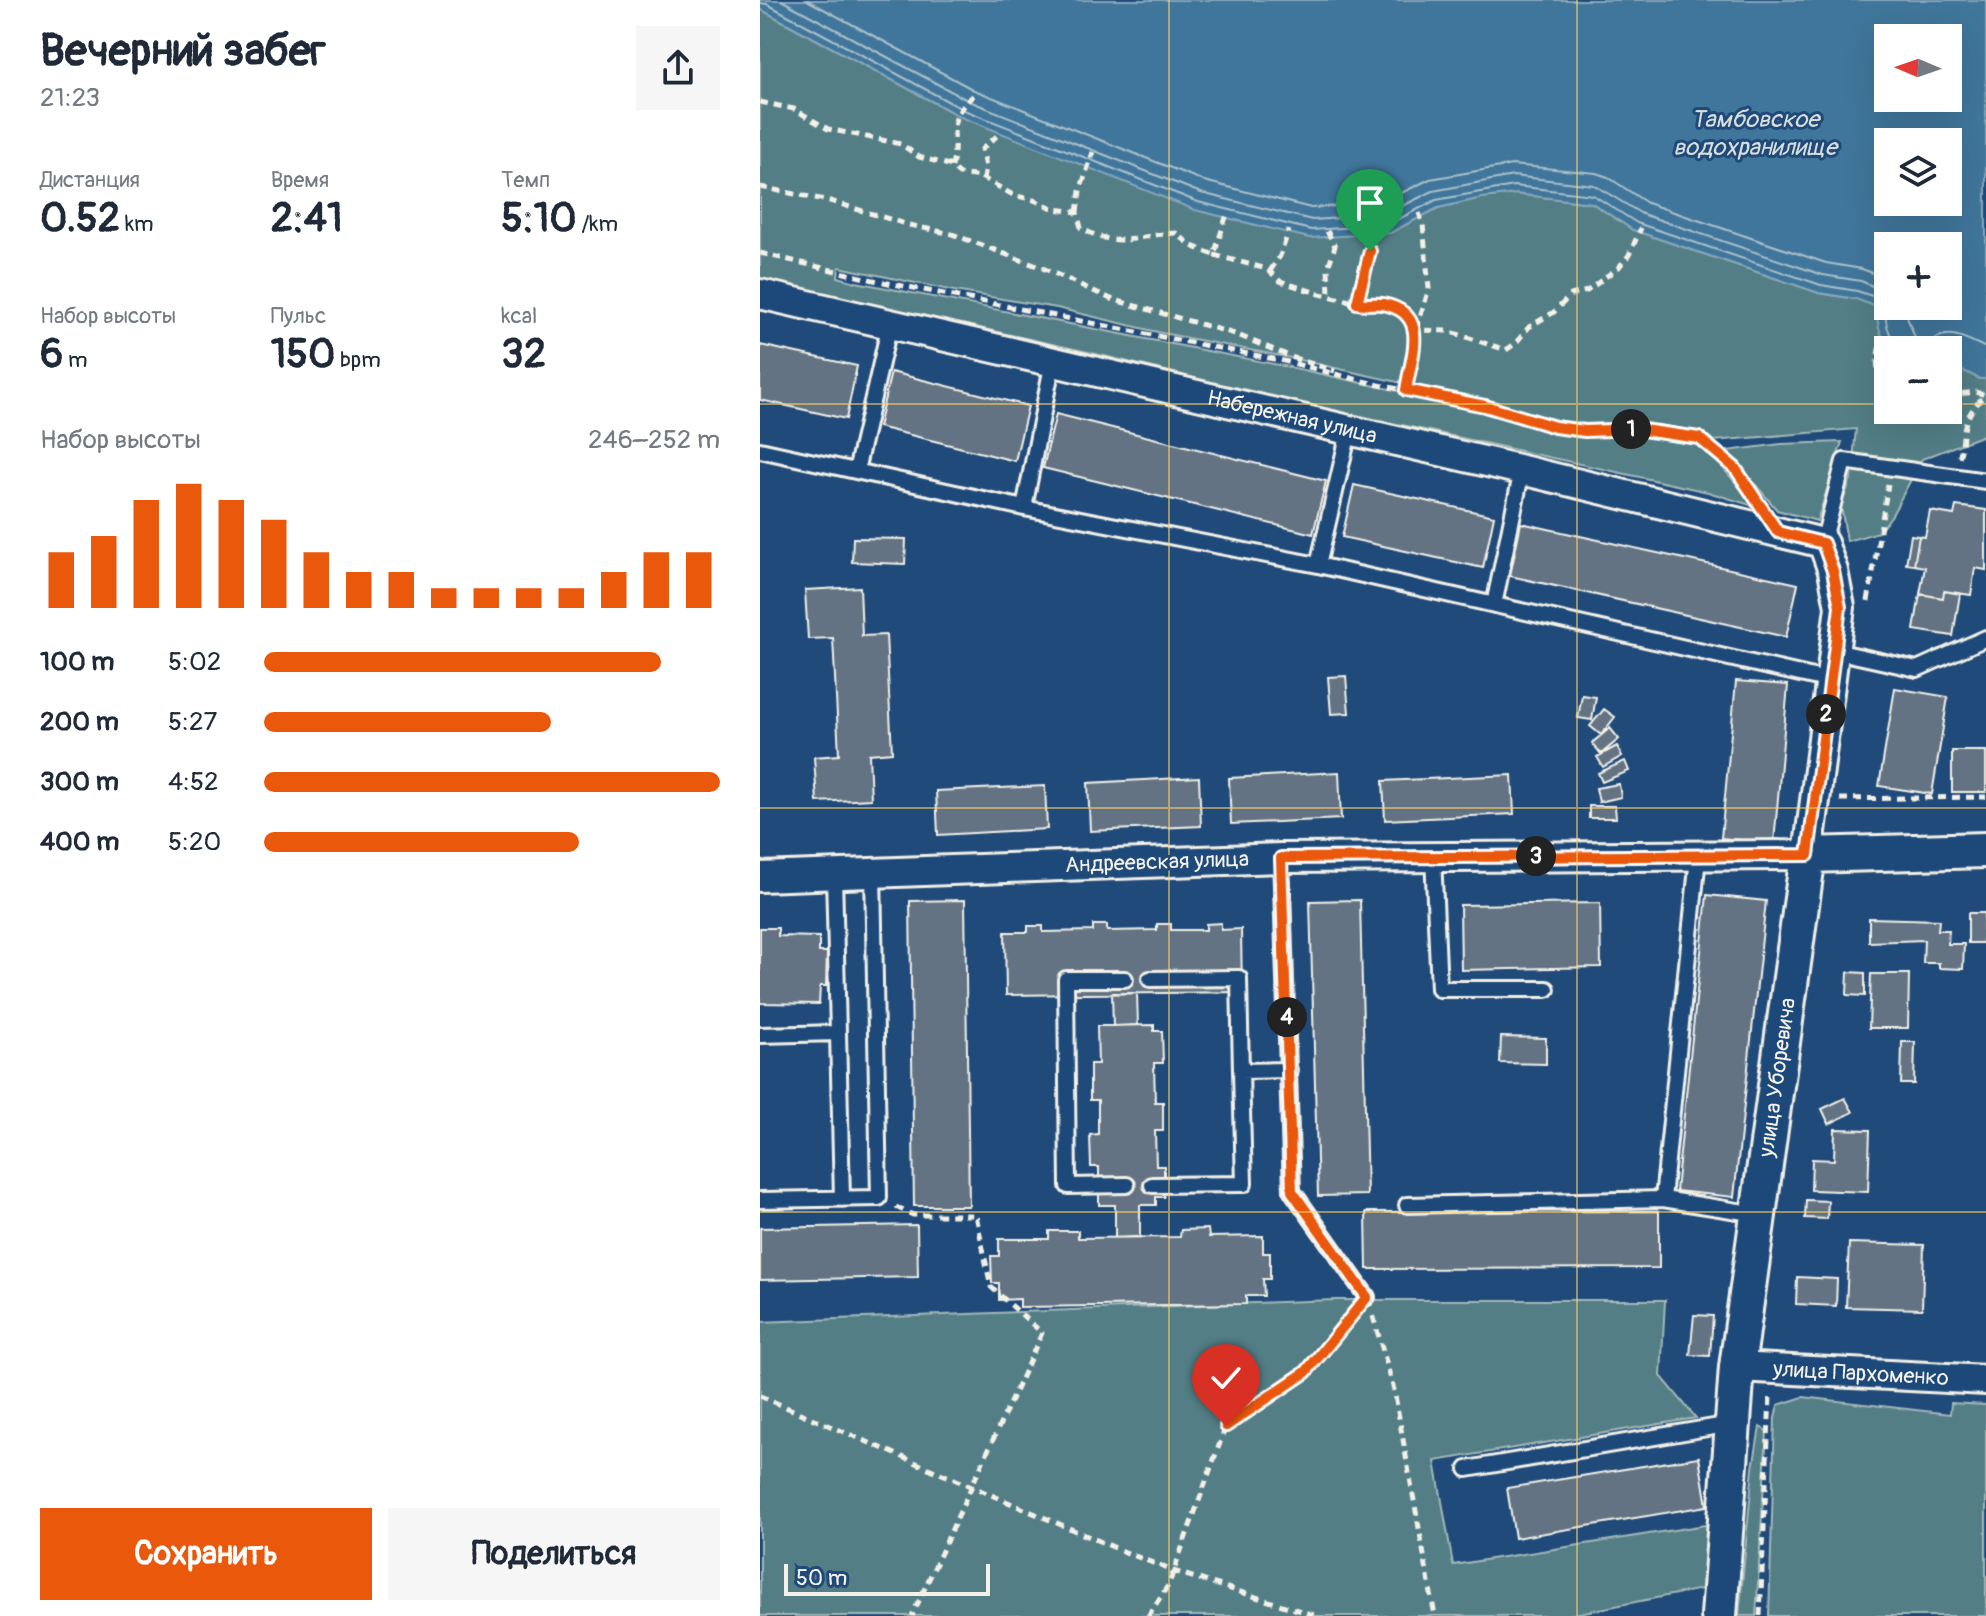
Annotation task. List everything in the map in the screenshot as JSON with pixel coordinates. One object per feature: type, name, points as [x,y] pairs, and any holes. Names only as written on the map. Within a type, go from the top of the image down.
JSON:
[{"type":"street","name":"Набережная улица","points":[[760,294],[1522,470],[1823,543]]},
{"type":"street","name":"улица Уборевича","points":[[1719,1616],[1737,1367],[1840,607],[1833,571],[1823,543]]},
{"type":"street","name":"Андреевская улица","points":[[760,877],[1281,858],[1698,857],[1986,850]]},
{"type":"street","name":"улица Пархоменко","points":[[1737,1367],[1986,1380]]},
{"type":"lane","points":[[856,471],[890,324]]},
{"type":"lane","points":[[1024,508],[1053,361]]},
{"type":"lane","points":[[1318,565],[1349,432]]},
{"type":"lane","points":[[760,450],[1024,508],[1318,565],[1831,681]]},
{"type":"lane","points":[[1823,543],[1844,461],[1986,481]]},
{"type":"lane","points":[[1494,605],[1522,470]]},
{"type":"lane","points":[[1835,651],[1917,669],[1986,638]]},
{"type":"lane","points":[[1433,856],[1439,989],[1547,989]]},
{"type":"lane","points":[[1663,1199],[1698,857]]},
{"type":"lane","points":[[1281,858],[1292,1191],[1367,1297]]},
{"type":"lane","points":[[760,1200],[879,1198],[873,872]]},
{"type":"lane","points":[[834,875],[842,1199]]},
{"type":"lane","points":[[1150,979],[1239,978],[1244,1184],[1152,1185]]},
{"type":"lane","points":[[1125,979],[1066,979],[1067,1090],[1068,1186],[1127,1185]]},
{"type":"lane","points":[[760,1035],[838,1033]]},
{"type":"lane","points":[[1241,1071],[1289,1070]]},
{"type":"lane","points":[[1407,1205],[1663,1199],[1757,1214]]},
{"type":"lane","points":[[1467,1469],[1731,1424]]},
{"type":"path","points":[[952,167],[956,149],[955,114],[976,93]]},
{"type":"path","points":[[760,102],[794,109],[828,129],[901,144],[919,157],[952,167],[959,174],[984,179],[1013,195],[1055,209],[1077,212]]},
{"type":"path","points":[[984,179],[986,167],[982,149],[998,135]]},
{"type":"path","points":[[1093,152],[1080,191],[1077,212],[1081,228],[1103,238],[1141,240],[1176,233],[1192,246],[1270,271],[1288,284],[1357,303],[1382,304],[1400,310],[1408,315],[1416,330]]},
{"type":"path","points":[[760,187],[830,201],[909,225],[952,234],[1045,269],[1111,299],[1235,334],[1294,358],[1363,380]]},
{"type":"path","points":[[1406,390],[1416,330],[1429,289],[1423,224],[1419,213]]},
{"type":"path","points":[[1214,255],[1227,214]]},
{"type":"path","points":[[1416,330],[1448,331],[1506,350],[1529,327],[1554,312],[1571,295],[1587,291],[1619,267],[1629,255],[1641,228]]},
{"type":"path","points":[[1270,271],[1280,256],[1289,230]]},
{"type":"path","points":[[1327,231],[1335,246],[1328,268],[1329,296]]},
{"type":"path","points":[[1357,303],[1370,251],[1370,231]]},
{"type":"path","points":[[760,253],[878,281],[1284,361],[1485,406],[1555,427],[1585,431],[1636,429],[1699,438],[1735,468],[1778,532]]},
{"type":"path","points":[[1962,394],[1986,395]]},
{"type":"path","points":[[1960,456],[1964,447],[1964,426],[1973,407],[1986,395]]},
{"type":"path","points":[[1815,799],[1986,797]]},
{"type":"path","points":[[879,1198],[913,1215],[976,1215],[991,1287],[1042,1333],[912,1616]]},
{"type":"path","points":[[1148,1616],[1169,1584],[1226,1426],[1306,1372],[1367,1297]]},
{"type":"path","points":[[1367,1297],[1394,1390],[1435,1616]]},
{"type":"path","points":[[760,1396],[1173,1571],[1317,1616]]},
{"type":"green space","points":[[760,9],[961,117],[1390,233],[1438,208],[1482,198],[1516,194],[1592,203],[1633,230],[1819,293],[1856,299],[1874,306],[1874,320],[1878,320],[1882,336],[1874,336],[1874,424],[1962,424],[1962,370],[1986,379],[1986,434],[1922,459],[1892,515],[1879,532],[1847,541],[1841,506],[1851,479],[1856,429],[1713,441],[1699,432],[1658,425],[1586,427],[1556,423],[1496,404],[1286,357],[1162,333],[1057,308],[839,267],[838,277],[856,282],[1289,367],[1458,404],[1553,431],[1584,436],[1635,434],[1695,441],[1709,452],[1757,507],[1708,492],[1251,392],[1088,352],[760,279]]},
{"type":"green space","points":[[1842,442],[1817,521],[1777,510],[1727,451],[1781,444]]},
{"type":"green space","points":[[1335,1300],[1665,1300],[1661,1376],[1696,1418],[1435,1461],[1453,1565],[1712,1524],[1707,1588],[1564,1616],[760,1616],[760,1322]]},
{"type":"green space","points":[[1803,1397],[1950,1414],[1951,1403],[1986,1405],[1986,1616],[1769,1616],[1775,1418],[1778,1405]]},
{"type":"green space","points":[[1760,1427],[1767,1431],[1756,1616],[1739,1616],[1753,1468]]},
{"type":"water","name":"Тамбовское водохранилище","points":[[760,0],[1986,0],[1986,379],[1962,370],[1962,336],[1882,336],[1878,320],[1962,320],[1962,232],[1874,232],[1874,306],[1856,299],[1819,293],[1633,230],[1592,203],[1516,194],[1482,198],[1438,208],[1390,233],[1309,238],[1195,210],[961,117],[760,9]]},
{"type":"building","points":[[760,345],[857,366],[846,419],[760,400]]},
{"type":"building","points":[[891,372],[1028,406],[1015,461],[878,427]]},
{"type":"building","points":[[1056,414],[1326,481],[1313,534],[1043,468]]},
{"type":"building","points":[[1354,485],[1494,516],[1483,568],[1342,537]]},
{"type":"building","points":[[1956,506],[1986,510],[1986,570],[1975,568],[1971,595],[1944,591],[1943,598],[1920,594],[1925,567],[1914,565],[1919,536],[1925,537],[1930,511],[1954,515]]},
{"type":"building","points":[[1521,523],[1798,584],[1786,637],[1510,576]]},
{"type":"building","points":[[1911,535],[1919,536],[1914,565],[1906,564]]},
{"type":"building","points":[[853,538],[906,539],[905,564],[852,562]]},
{"type":"building","points":[[860,587],[862,636],[886,635],[892,752],[869,754],[871,799],[817,802],[814,757],[839,755],[833,638],[808,639],[805,590]]},
{"type":"building","points":[[1944,591],[1960,594],[1953,636],[1914,630],[1920,594],[1943,598]]},
{"type":"building","points":[[1346,676],[1349,713],[1331,714],[1328,677]]},
{"type":"building","points":[[1736,681],[1788,685],[1774,843],[1721,838]]},
{"type":"building","points":[[1895,688],[1948,697],[1932,794],[1879,786]]},
{"type":"building","points":[[1582,695],[1596,697],[1592,720],[1578,718]]},
{"type":"building","points":[[1604,709],[1615,717],[1601,735],[1590,726]]},
{"type":"building","points":[[1610,728],[1619,739],[1601,754],[1592,743]]},
{"type":"building","points":[[1617,746],[1622,756],[1603,767],[1597,757]]},
{"type":"building","points":[[1952,751],[1986,751],[1986,792],[1952,792]]},
{"type":"building","points":[[1625,761],[1629,771],[1602,782],[1598,773]]},
{"type":"building","points":[[1339,772],[1341,819],[1231,824],[1229,778]]},
{"type":"building","points":[[1512,775],[1514,814],[1385,820],[1383,781]]},
{"type":"building","points":[[1199,777],[1201,826],[1090,831],[1088,783]]},
{"type":"building","points":[[1619,784],[1621,797],[1599,802],[1596,788]]},
{"type":"building","points":[[1045,786],[1047,829],[938,835],[936,791]]},
{"type":"building","points":[[1589,806],[1615,806],[1616,818],[1589,818]]},
{"type":"building","points":[[1707,895],[1766,901],[1734,1197],[1676,1191]]},
{"type":"building","points":[[965,900],[969,1206],[914,1206],[910,901]]},
{"type":"building","points":[[1360,900],[1367,1195],[1318,1196],[1310,901]]},
{"type":"building","points":[[1600,903],[1601,967],[1461,970],[1460,905]]},
{"type":"building","points":[[1968,913],[1984,913],[1983,943],[1968,943]]},
{"type":"building","points":[[1869,918],[1939,920],[1938,930],[1949,930],[1948,944],[1964,944],[1963,969],[1939,968],[1939,963],[1923,963],[1924,940],[1869,942]]},
{"type":"building","points":[[1221,923],[1221,930],[1241,929],[1242,992],[1006,995],[1005,932],[1028,932],[1028,926],[1043,926],[1043,932],[1093,931],[1093,925],[1107,925],[1107,931],[1157,930],[1157,924],[1171,924],[1171,930],[1206,930],[1206,924]]},
{"type":"building","points":[[760,928],[778,928],[778,936],[819,937],[819,952],[827,952],[826,986],[820,986],[819,1004],[760,1003]]},
{"type":"building","points":[[1848,972],[1865,973],[1865,996],[1847,995]]},
{"type":"building","points":[[1871,974],[1909,974],[1908,1028],[1869,1028]]},
{"type":"building","points":[[1112,993],[1137,993],[1138,1025],[1113,1026]]},
{"type":"building","points":[[1154,1025],[1154,1031],[1162,1031],[1163,1063],[1154,1063],[1155,1102],[1163,1102],[1163,1131],[1155,1131],[1156,1166],[1164,1166],[1164,1197],[1156,1197],[1156,1205],[1140,1205],[1140,1237],[1115,1238],[1115,1205],[1099,1205],[1099,1167],[1091,1167],[1090,1135],[1098,1134],[1098,1100],[1090,1100],[1090,1064],[1098,1064],[1097,1026]]},
{"type":"building","points":[[1501,1037],[1546,1038],[1546,1064],[1500,1063]]},
{"type":"building","points":[[1902,1042],[1915,1042],[1914,1084],[1901,1084]]},
{"type":"building","points":[[1845,1098],[1853,1112],[1829,1124],[1822,1109]]},
{"type":"building","points":[[1835,1129],[1870,1130],[1868,1192],[1811,1190],[1812,1159],[1834,1160]]},
{"type":"building","points":[[1806,1200],[1828,1201],[1827,1219],[1805,1218]]},
{"type":"building","points":[[1659,1211],[1659,1268],[1367,1269],[1366,1212]]},
{"type":"building","points":[[917,1225],[918,1277],[760,1280],[760,1228]]},
{"type":"building","points":[[1208,1229],[1209,1237],[1263,1236],[1263,1253],[1270,1253],[1270,1279],[1263,1279],[1264,1296],[1246,1296],[1246,1304],[1020,1307],[1020,1299],[999,1300],[999,1283],[992,1283],[991,1256],[999,1256],[999,1239],[1049,1239],[1049,1231],[1078,1231],[1078,1238],[1180,1237],[1181,1230]]},
{"type":"building","points":[[1849,1243],[1924,1245],[1922,1309],[1846,1307]]},
{"type":"building","points":[[1797,1277],[1837,1279],[1836,1306],[1796,1304]]},
{"type":"building","points":[[1694,1315],[1713,1316],[1710,1356],[1690,1355]]},
{"type":"building","points":[[1699,1457],[1707,1506],[1515,1538],[1507,1488]]},
{"type":"route","points":[[1226,1426],[1306,1372],[1367,1297],[1292,1191],[1281,858],[1808,855],[1840,607],[1833,571],[1823,543],[1778,532],[1735,468],[1699,438],[1636,429],[1585,431],[1555,427],[1485,406],[1406,390],[1416,330],[1408,315],[1382,304],[1357,303],[1370,251]]}]
